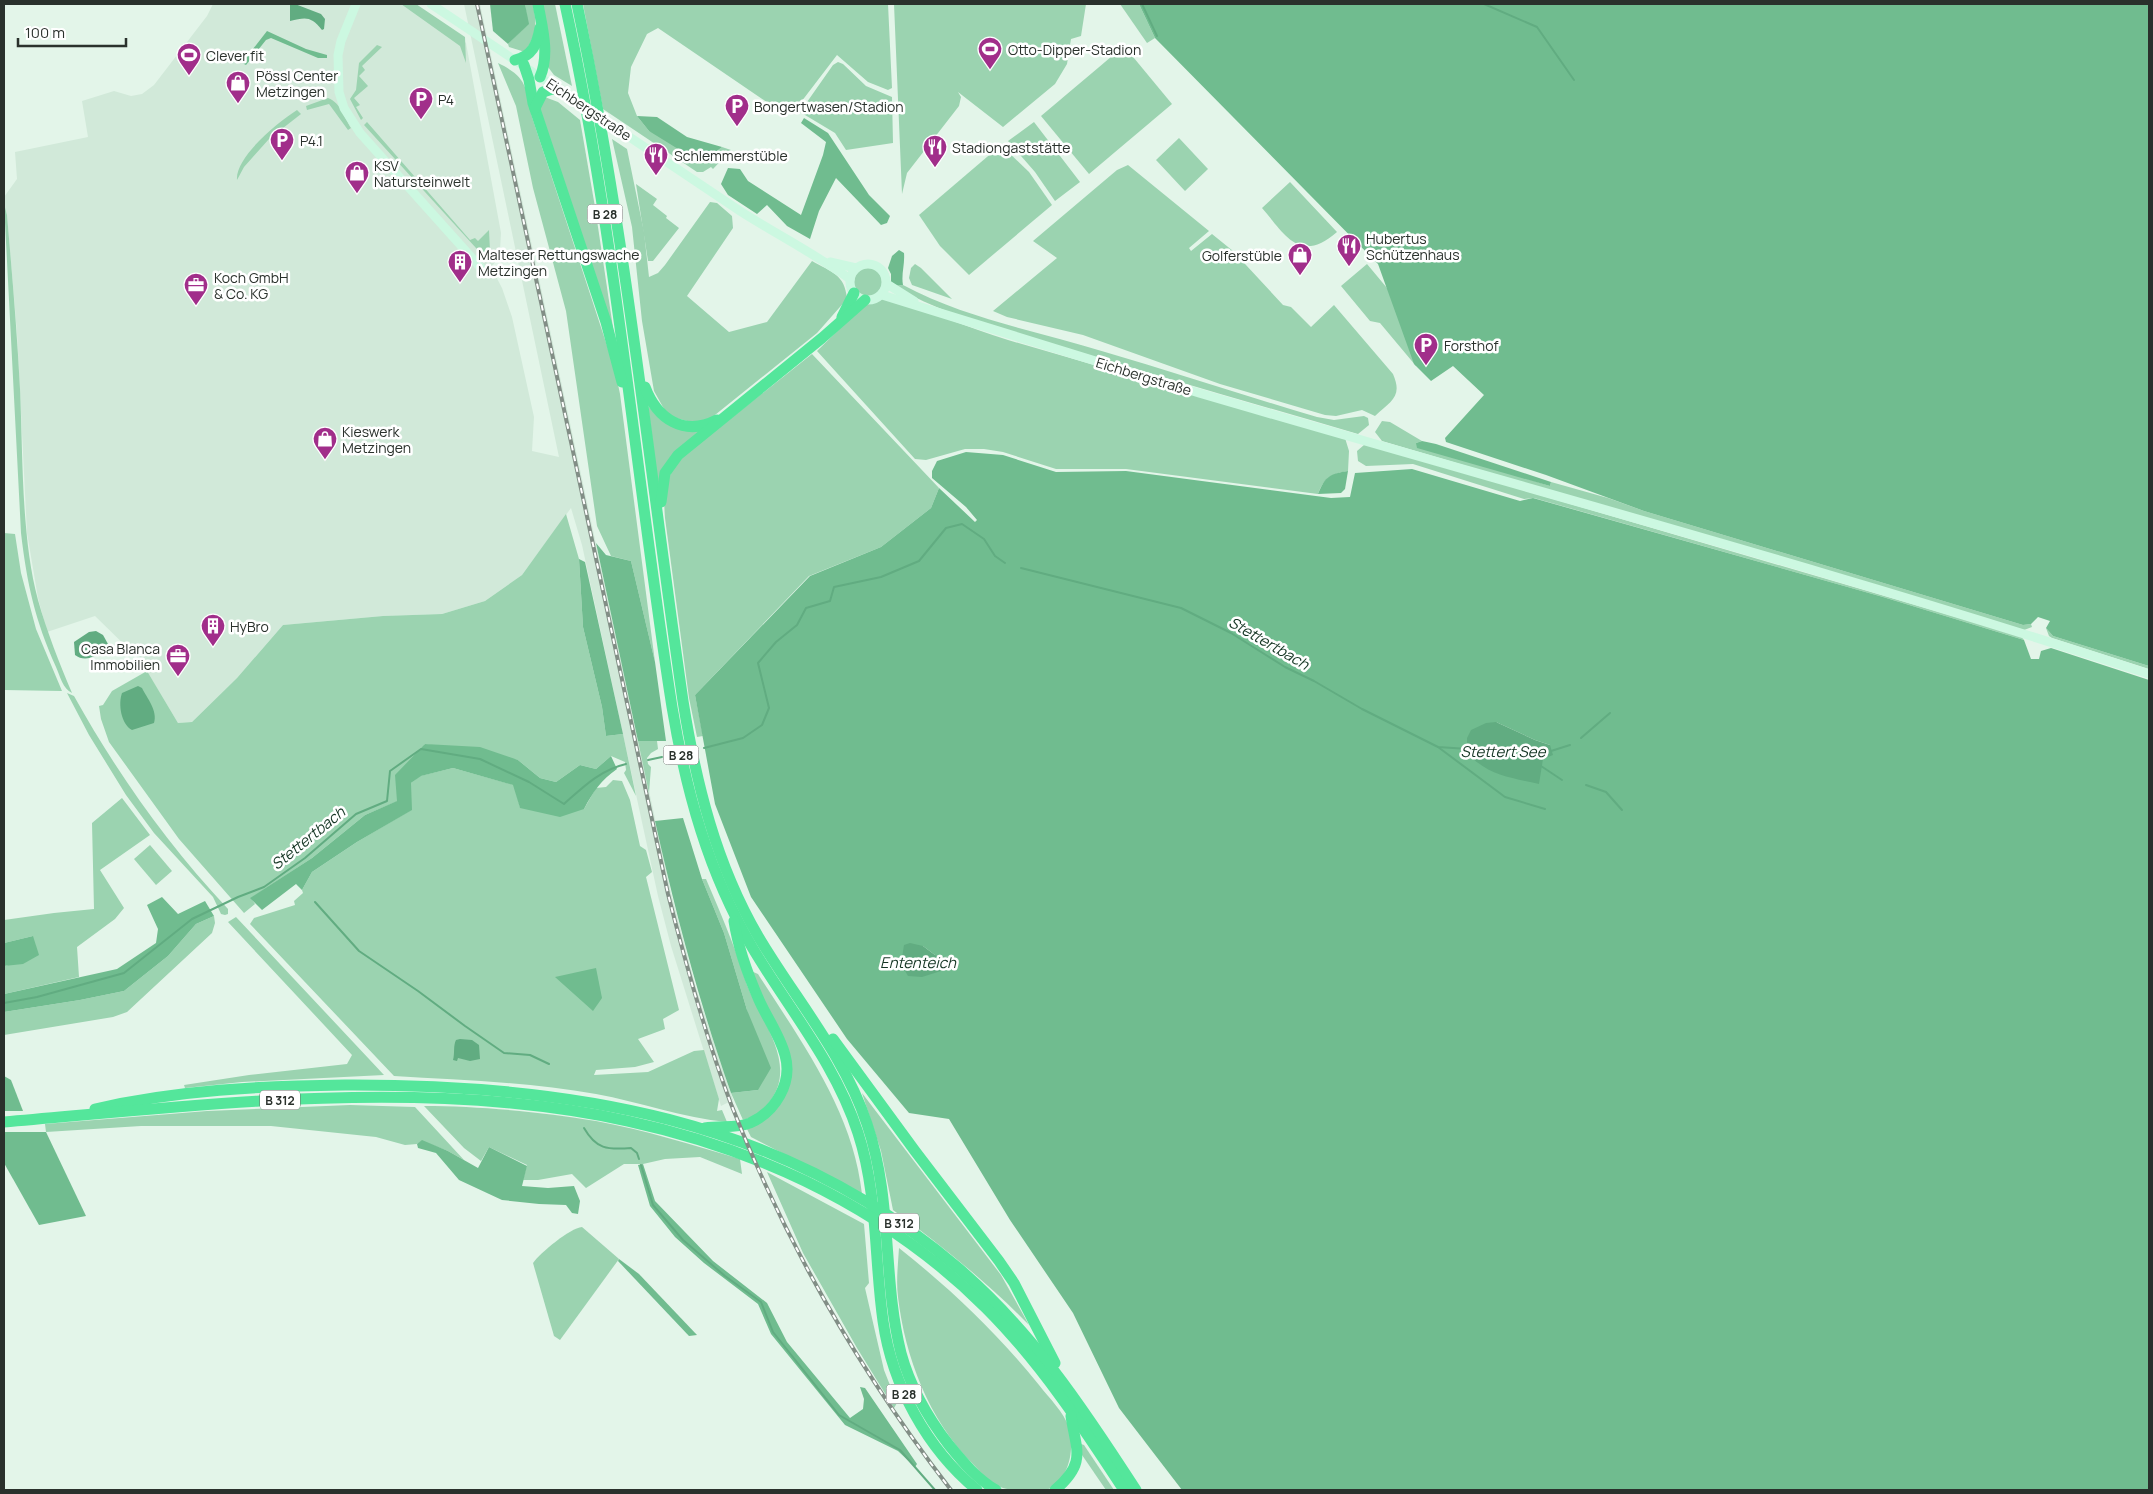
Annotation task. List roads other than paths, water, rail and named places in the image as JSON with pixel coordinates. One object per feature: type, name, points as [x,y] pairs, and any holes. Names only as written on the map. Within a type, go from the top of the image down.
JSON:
[{"type":"highway","points":[[538,4],[545,60],[540,77]]},
{"type":"highway","name":"B 28","points":[[565,4],[596,158],[635,426],[666,668],[682,764],[702,840],[732,911],[756,954],[814,1042],[834,1077],[869,1148]]},
{"type":"highway","name":"B 28","points":[[577,4],[605,148],[686,720],[706,815],[726,870],[757,936],[804,1006],[853,1088],[869,1148],[871,1187],[884,1275],[902,1355],[915,1389],[935,1425],[955,1452],[985,1483],[996,1490]]},
{"type":"highway","points":[[540,19],[539,34],[532,52],[519,62],[529,80],[535,108],[609,333],[628,408],[635,426]]},
{"type":"highway","points":[[535,108],[543,92],[558,89]]},
{"type":"highway","points":[[837,325],[848,308],[854,293]]},
{"type":"highway","points":[[660,536],[663,519],[662,491],[665,473],[682,451],[822,338],[865,300]]},
{"type":"highway","points":[[637,364],[656,409],[668,420],[679,425],[697,426],[710,423],[729,413]]},
{"type":"highway","name":"B 312","points":[[701,1129],[748,1124],[760,1118],[770,1111],[778,1100],[786,1079],[786,1056],[764,1010],[744,960],[736,935],[732,911]]},
{"type":"highway","name":"B 28","points":[[804,1006],[820,1020],[910,1144],[999,1261],[1014,1283],[1054,1359],[1058,1375],[1136,1490]]},
{"type":"highway","name":"B 312","points":[[64,1116],[125,1102],[199,1092],[294,1086],[420,1085],[488,1089],[585,1100],[658,1117],[754,1146],[860,1198],[901,1224],[948,1260],[984,1292],[1025,1334],[1058,1375]]},
{"type":"highway","name":"B 312","points":[[5,1122],[268,1100],[395,1097],[438,1098],[551,1107],[648,1125],[742,1154],[829,1193],[879,1222],[967,1290],[1012,1336],[1070,1409],[1124,1490]]},
{"type":"highway","name":"B 28","points":[[884,1275],[886,1341],[905,1396],[935,1446],[977,1490]]},
{"type":"highway","points":[[1055,1490],[1069,1476],[1077,1457],[1077,1437],[1070,1409]]},
{"type":"main road","points":[[356,4],[341,40],[337,63],[339,92],[350,120],[481,268]]},
{"type":"main road","points":[[353,14],[363,4]]},
{"type":"main road","name":"Eichbergstraße","points":[[431,4],[763,226],[825,261],[850,279]]},
{"type":"main road","name":"Eichbergstraße","points":[[825,261],[856,268],[865,264],[875,264],[884,272],[887,284],[927,308]]},
{"type":"main road","points":[[856,268],[850,279],[854,293],[865,300],[882,295],[887,284]]},
{"type":"main road","name":"Eichbergstraße","points":[[882,295],[1203,394],[2028,634],[2149,674]]},
{"type":"water","points":[[295,4],[321,14],[325,19],[324,29],[322,30],[315,22],[308,19],[290,21],[290,5]]},
{"type":"water","points":[[96,631],[103,635],[108,644],[106,649],[95,656],[87,658],[75,655],[74,642],[89,632]]},
{"type":"water","points":[[138,686],[142,688],[155,714],[155,718],[154,723],[132,730],[123,719],[121,698],[122,693]]},
{"type":"water","name":"Stettert See","points":[[1496,722],[1550,745],[1553,755],[1543,759],[1539,784],[1492,771],[1483,767],[1467,753],[1467,738],[1471,730],[1486,723]]},
{"type":"water","name":"Ententeich","points":[[910,943],[923,946],[935,955],[951,957],[960,965],[922,977],[908,976],[901,964],[904,945]]},
{"type":"water","points":[[460,1039],[472,1040],[479,1045],[480,1059],[470,1061],[458,1058],[457,1061],[453,1060],[455,1042]]},
{"type":"waterway","points":[[1142,4],[1157,36]]},
{"type":"waterway","points":[[1484,4],[1537,27],[1574,80]]},
{"type":"waterway","name":"Stettertbach","points":[[704,748],[743,738],[762,725],[769,708],[758,663],[776,642],[797,625],[806,608],[830,601],[834,587],[881,577],[919,561],[946,528],[962,524],[984,539],[995,556],[1005,563]]},
{"type":"waterway","name":"Stettertbach","points":[[1021,568],[1181,608],[1231,633],[1285,667],[1314,681],[1362,709],[1438,747],[1468,749]]},
{"type":"waterway","points":[[1581,738],[1610,713]]},
{"type":"waterway","points":[[1551,751],[1570,745]]},
{"type":"waterway","points":[[1438,747],[1505,797],[1545,809]]},
{"type":"waterway","name":"Stettertbach","points":[[4,1003],[37,997],[124,973],[192,919],[264,887],[305,858],[356,814],[387,801],[390,771],[421,749],[480,759],[529,782],[564,804],[585,785],[600,775],[626,764]]},
{"type":"waterway","name":"Stettertbach","points":[[648,760],[662,757]]},
{"type":"waterway","points":[[1541,766],[1562,780]]},
{"type":"waterway","points":[[1586,785],[1606,792],[1622,810]]},
{"type":"waterway","points":[[315,902],[359,951],[465,1026],[504,1053],[530,1055],[549,1064]]},
{"type":"waterway","points":[[584,1128],[588,1135],[603,1147],[615,1149],[631,1148],[637,1153],[639,1159]]},
{"type":"waterway","points":[[641,1165],[653,1205],[683,1240],[725,1276],[761,1302],[773,1332],[839,1415],[900,1450],[935,1490]]},
{"type":"railway","points":[[477,4],[668,894],[704,1026],[731,1104],[752,1155],[800,1256],[827,1304],[886,1399],[951,1490]]},
{"type":"place","name":"Otto-Dipper-Stadion","points":[[990,70]]},
{"type":"place","name":"Clever fit","points":[[189,76]]},
{"type":"place","name":"Pössl Center Metzingen","points":[[238,104]]},
{"type":"place","name":"P4","points":[[421,120]]},
{"type":"place","name":"Bongertwasen/Stadion","points":[[737,127]]},
{"type":"place","name":"P4.1","points":[[282,161]]},
{"type":"place","name":"Stadiongaststätte","points":[[935,168]]},
{"type":"place","name":"Schlemmerstüble","points":[[656,176]]},
{"type":"place","name":"KSV Natursteinwelt","points":[[357,194]]},
{"type":"place","name":"Hubertus Schützenhaus","points":[[1349,267]]},
{"type":"place","name":"Golferstüble","points":[[1300,276]]},
{"type":"place","name":"Malteser Rettungswache Metzingen","points":[[460,283]]},
{"type":"place","name":"Koch GmbH & Co. KG","points":[[196,306]]},
{"type":"place","name":"Forsthof","points":[[1426,366]]},
{"type":"place","name":"Kieswerk Metzingen","points":[[325,460]]},
{"type":"place","name":"HyBro","points":[[213,647]]},
{"type":"place","name":"Casa Blanca Immobilien","points":[[178,677]]}]
